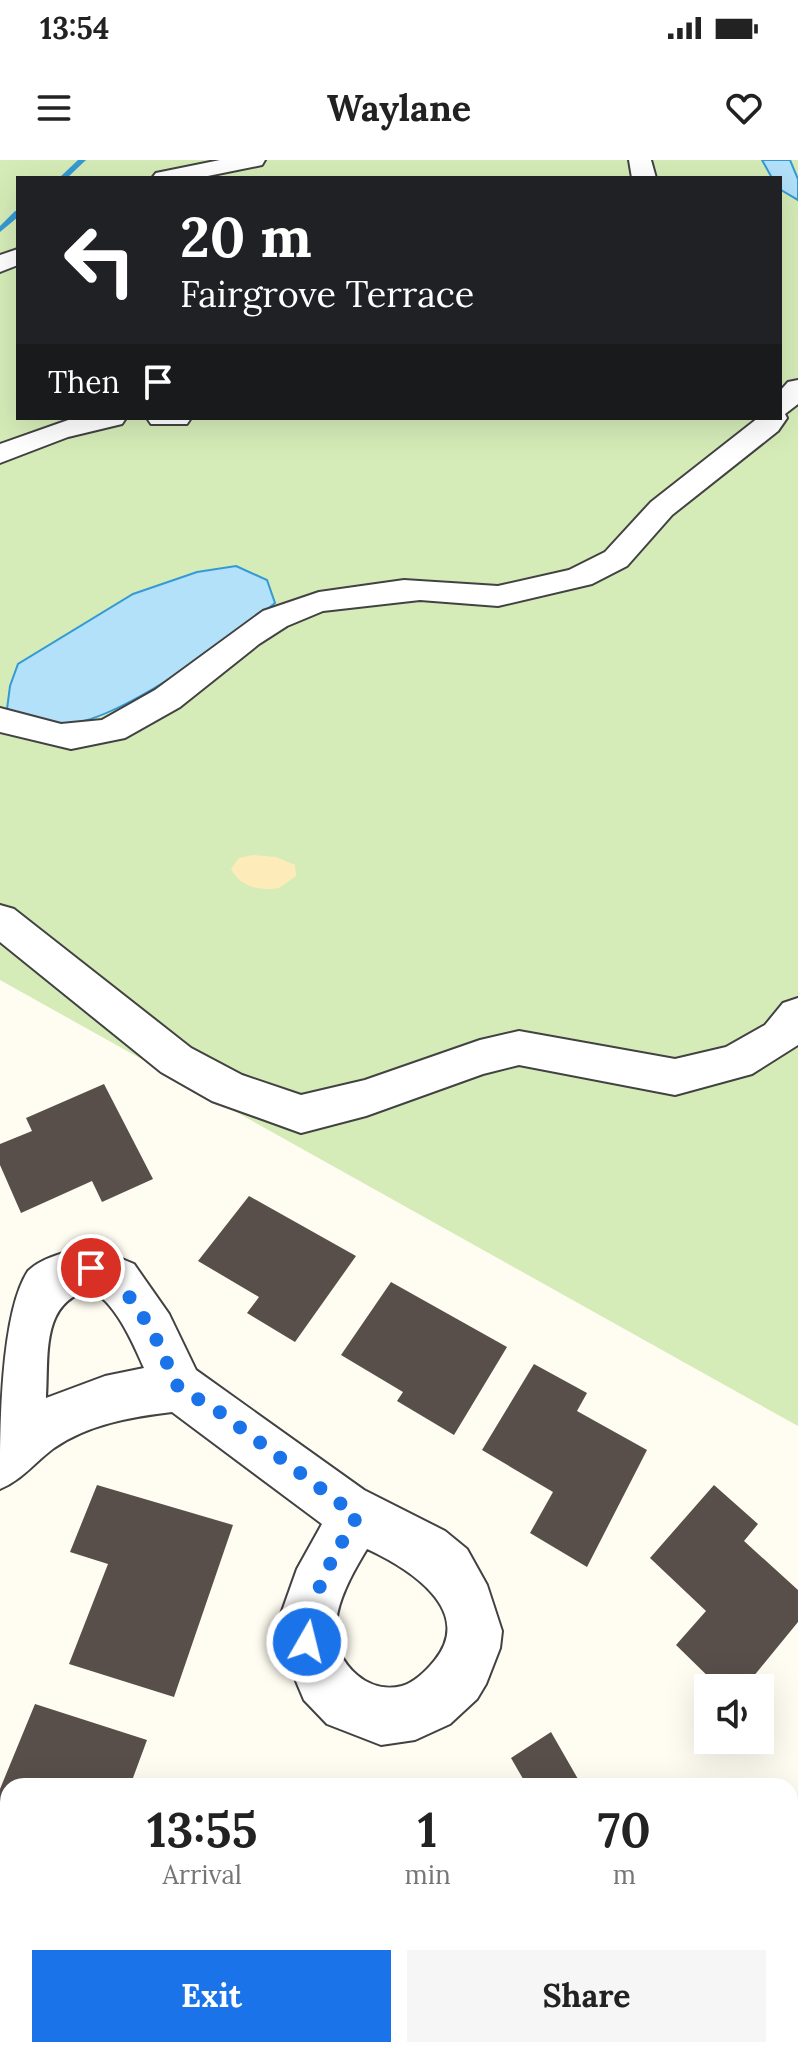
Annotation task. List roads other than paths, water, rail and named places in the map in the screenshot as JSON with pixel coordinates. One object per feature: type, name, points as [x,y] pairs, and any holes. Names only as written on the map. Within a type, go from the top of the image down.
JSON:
[{"type":"street","points":[[174,176],[254,160]]},
{"type":"street","points":[[782,405],[798,388]]},
{"type":"street","points":[[0,454],[59,430],[103,420]]},
{"type":"street","points":[[0,720],[60,737],[83,737],[137,718],[243,638],[284,613],[308,605],[438,590],[485,597],[548,585],[604,567],[621,556],[658,510],[758,435],[771,420]]},
{"type":"street","points":[[0,920],[176,1060],[227,1088],[301,1114],[366,1098],[480,1057],[519,1048],[675,1077],[737,1062],[780,1037],[798,1015]]},
{"type":"street","points":[[8,1454],[29,1310],[45,1287],[62,1275],[91,1268],[117,1279],[152,1330],[178,1387],[221,1413],[357,1516]]},
{"type":"street","points":[[8,1454],[52,1421],[99,1401],[178,1387]]},
{"type":"water","points":[[762,160],[790,160],[798,179],[798,200],[782,191],[782,176],[771,176]]},
{"type":"water","points":[[236,566],[267,580],[275,603],[175,676],[116,709],[67,724],[44,722],[7,709],[10,686],[18,664],[133,594],[197,572]]},
{"type":"waterway","points":[[65,176],[82,160]]},
{"type":"waterway","points":[[0,230],[16,215]]}]
